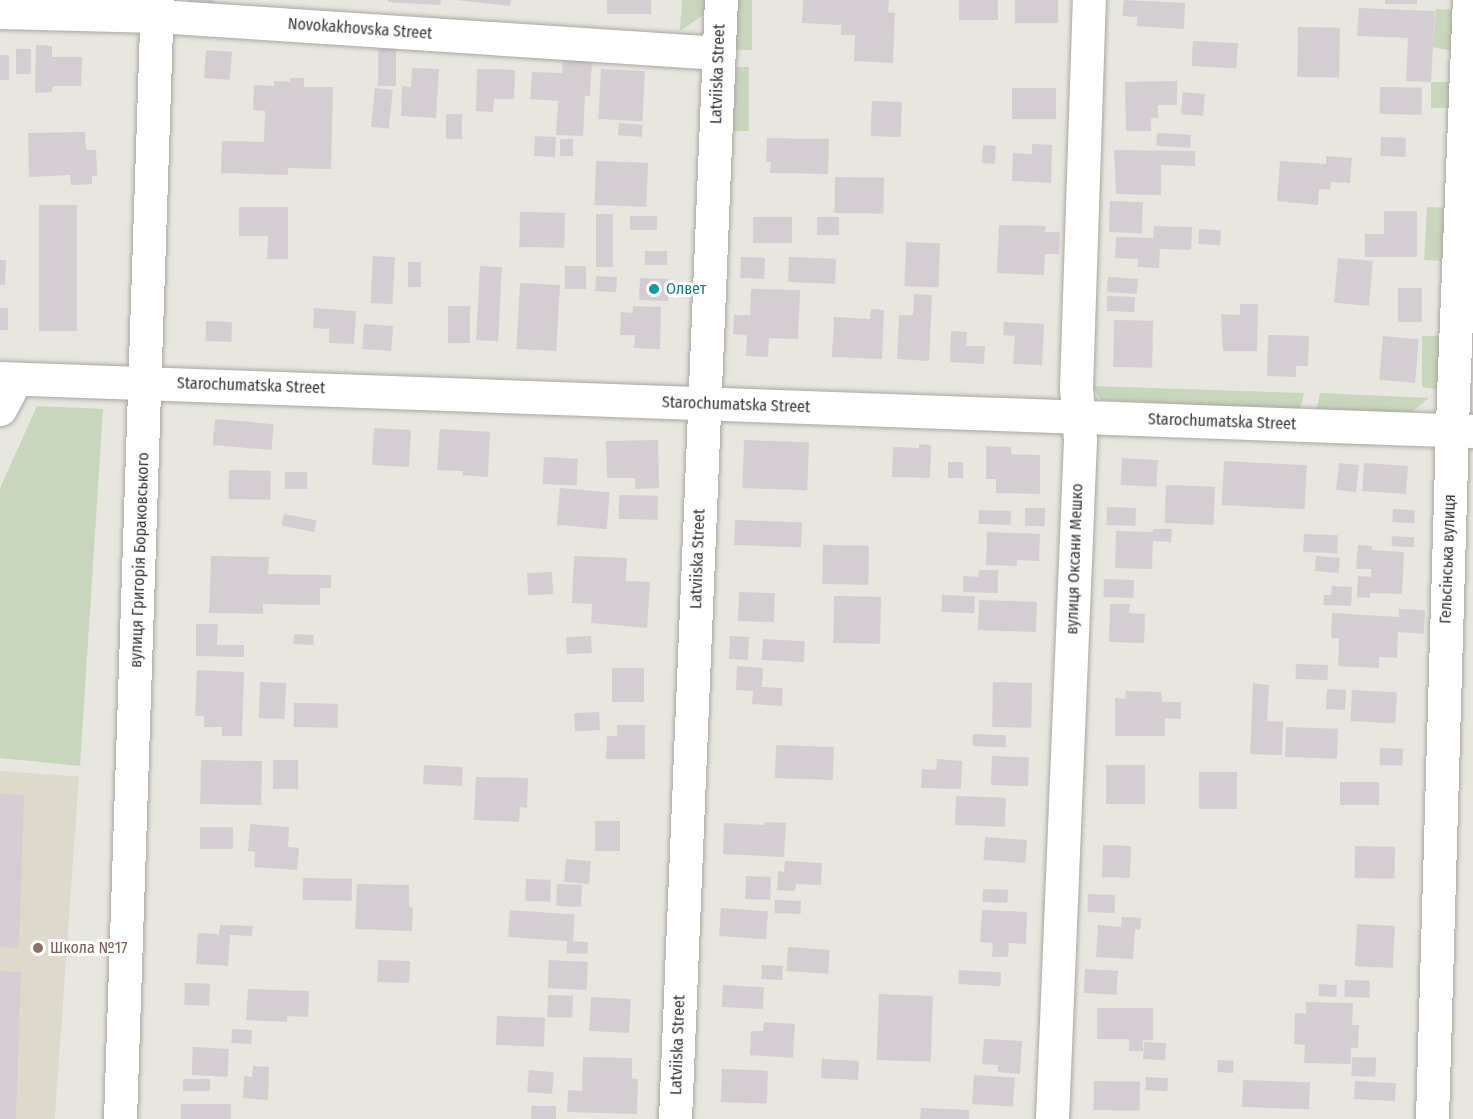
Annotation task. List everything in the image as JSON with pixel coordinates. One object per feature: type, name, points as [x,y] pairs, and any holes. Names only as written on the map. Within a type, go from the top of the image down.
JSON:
[{"type":"street","name":"Latviiska Street","points":[[675,1119],[721,0]]},
{"type":"street","name":"вулиця Оксани Мешко","points":[[1052,1119],[1080,452],[1076,387],[1089,0]]},
{"type":"street","name":"Гельсінська вулиця","points":[[1432,1119],[1462,430],[1469,0]]},
{"type":"street","name":"Novokakhovska Street","points":[[0,12],[157,8],[719,53]]},
{"type":"street","name":"вулиця Григорія Бораковського","points":[[120,1119],[157,8]]},
{"type":"street","name":"Starochumatska Street","points":[[8,378],[1462,430]]},
{"type":"street","points":[[0,409],[8,378]]},
{"type":"shaded area","name":"Школа №17","points":[[0,771],[79,777],[55,1119],[0,1119]]},
{"type":"green space","points":[[682,0],[706,0],[705,14],[680,31]]},
{"type":"green space","points":[[732,0],[752,0],[752,50],[732,50]]},
{"type":"green space","points":[[1436,9],[1458,10],[1456,52],[1433,47]]},
{"type":"green space","points":[[729,67],[749,67],[749,131],[729,131]]},
{"type":"green space","points":[[1431,82],[1453,82],[1453,108],[1431,108]]},
{"type":"green space","points":[[1427,207],[1448,208],[1445,261],[1424,260]]},
{"type":"green space","points":[[1422,336],[1444,336],[1442,371],[1437,389],[1422,387]]},
{"type":"green space","points":[[1092,386],[1304,393],[1300,410],[1101,400]]},
{"type":"green space","points":[[1320,393],[1429,398],[1413,411],[1392,414],[1317,409]]},
{"type":"green space","points":[[37,406],[103,409],[80,766],[0,758],[0,488]]},
{"type":"building","points":[[188,0],[214,0],[214,4],[188,4]]},
{"type":"building","points":[[388,0],[441,0],[440,5],[388,2]]},
{"type":"building","points":[[456,0],[511,0],[510,6]]},
{"type":"building","points":[[607,0],[651,0],[651,14],[607,14]]},
{"type":"building","points":[[803,0],[889,0],[888,12],[895,13],[893,63],[854,61],[855,35],[841,35],[841,25],[802,23]]},
{"type":"building","points":[[959,0],[998,0],[998,20],[959,20]]},
{"type":"building","points":[[1015,0],[1058,0],[1058,23],[1015,23]]},
{"type":"building","points":[[1124,0],[1185,3],[1184,29],[1137,26],[1137,17],[1122,16]]},
{"type":"building","points":[[1385,0],[1417,0],[1417,4],[1385,4]]},
{"type":"building","points":[[1359,8],[1435,11],[1431,82],[1406,81],[1408,38],[1357,36]]},
{"type":"building","points":[[1298,27],[1340,28],[1339,78],[1297,77]]},
{"type":"building","points":[[1193,41],[1238,43],[1237,68],[1192,66]]},
{"type":"building","points":[[36,45],[52,46],[52,57],[82,57],[81,86],[53,86],[52,92],[35,93]]},
{"type":"building","points":[[16,49],[31,49],[31,74],[16,74]]},
{"type":"building","points":[[378,49],[396,49],[396,86],[378,86]]},
{"type":"building","points":[[206,50],[232,52],[230,80],[204,78]]},
{"type":"building","points":[[0,55],[9,55],[9,80],[0,80]]},
{"type":"building","points":[[563,59],[592,60],[590,96],[585,96],[583,136],[556,135],[558,101],[530,99],[532,72],[562,73]]},
{"type":"building","points":[[412,68],[439,69],[436,118],[401,116],[402,86],[411,87]]},
{"type":"building","points":[[477,69],[515,70],[514,99],[494,99],[493,112],[476,111]]},
{"type":"building","points":[[601,69],[645,71],[642,121],[598,119]]},
{"type":"building","points":[[290,78],[304,78],[304,87],[333,87],[331,169],[288,168],[288,175],[221,173],[222,141],[264,142],[265,111],[253,110],[254,85],[274,86],[274,81],[290,82]]},
{"type":"building","points":[[1177,81],[1177,105],[1158,105],[1158,118],[1151,118],[1151,131],[1126,131],[1125,82]]},
{"type":"building","points":[[1380,87],[1422,88],[1422,115],[1380,114]]},
{"type":"building","points":[[375,88],[393,90],[389,129],[371,127]]},
{"type":"building","points":[[1012,88],[1056,88],[1056,119],[1012,119]]},
{"type":"building","points":[[1183,92],[1205,94],[1203,116],[1181,114]]},
{"type":"building","points":[[872,101],[902,102],[901,137],[871,136]]},
{"type":"building","points":[[446,114],[462,114],[462,139],[446,139]]},
{"type":"building","points":[[619,123],[643,125],[642,137],[618,135]]},
{"type":"building","points":[[85,132],[86,150],[96,150],[97,176],[92,176],[92,184],[71,185],[70,175],[29,177],[28,133]]},
{"type":"building","points":[[1157,133],[1191,135],[1190,148],[1156,146]]},
{"type":"building","points":[[535,136],[556,137],[555,157],[534,156]]},
{"type":"building","points":[[1381,137],[1406,138],[1405,157],[1380,156]]},
{"type":"building","points":[[767,138],[829,139],[828,174],[770,173],[771,162],[766,162]]},
{"type":"building","points":[[560,139],[573,139],[573,156],[560,156]]},
{"type":"building","points":[[1032,144],[1052,145],[1051,183],[1012,181],[1013,153],[1032,154]]},
{"type":"building","points":[[983,145],[996,146],[995,164],[982,163]]},
{"type":"building","points":[[1114,150],[1195,151],[1195,166],[1161,165],[1161,195],[1116,194]]},
{"type":"building","points":[[1326,156],[1352,158],[1350,183],[1331,182],[1330,190],[1319,189],[1318,205],[1277,201],[1280,161],[1326,164]]},
{"type":"building","points":[[596,161],[648,163],[646,207],[594,205]]},
{"type":"building","points":[[835,177],[884,178],[883,214],[834,213]]},
{"type":"building","points":[[1110,201],[1143,202],[1142,233],[1109,232]]},
{"type":"building","points":[[39,205],[77,205],[77,331],[39,331]]},
{"type":"building","points":[[239,207],[288,207],[288,259],[267,259],[268,236],[239,236]]},
{"type":"building","points":[[1384,211],[1417,211],[1417,257],[1365,257],[1365,234],[1384,234]]},
{"type":"building","points":[[520,212],[565,213],[564,248],[519,247]]},
{"type":"building","points":[[596,214],[613,214],[613,267],[596,267]]},
{"type":"building","points":[[630,216],[657,216],[657,230],[630,230]]},
{"type":"building","points":[[753,217],[792,217],[792,243],[753,243]]},
{"type":"building","points":[[817,217],[839,217],[839,235],[817,235]]},
{"type":"building","points":[[999,225],[1046,226],[1045,232],[1060,232],[1059,254],[1045,254],[1044,275],[997,273]]},
{"type":"building","points":[[1154,226],[1192,227],[1191,250],[1160,249],[1159,268],[1138,267],[1138,259],[1115,258],[1116,237],[1153,238]]},
{"type":"building","points":[[1199,229],[1221,230],[1220,245],[1198,244]]},
{"type":"building","points":[[906,242],[940,243],[938,287],[904,286]]},
{"type":"building","points":[[645,251],[667,251],[667,265],[645,265]]},
{"type":"building","points":[[373,256],[395,257],[393,304],[371,303]]},
{"type":"building","points":[[741,257],[765,258],[764,279],[740,278]]},
{"type":"building","points":[[789,257],[836,259],[835,284],[788,282]]},
{"type":"building","points":[[1338,258],[1373,261],[1369,306],[1334,303]]},
{"type":"building","points":[[0,260],[6,260],[5,285],[0,285]]},
{"type":"building","points":[[408,262],[421,262],[421,287],[408,287]]},
{"type":"building","points":[[480,266],[502,267],[498,341],[476,340]]},
{"type":"building","points":[[565,266],[586,266],[586,289],[565,289]]},
{"type":"building","points":[[596,276],[617,277],[616,292],[595,291]]},
{"type":"building","points":[[1108,277],[1138,279],[1137,294],[1107,292]]},
{"type":"building","name":"Олвет","points":[[640,278],[669,279],[668,301],[639,300]]},
{"type":"building","points":[[520,283],[560,285],[556,351],[517,349]]},
{"type":"building","points":[[1398,288],[1422,288],[1422,322],[1398,322]]},
{"type":"building","points":[[751,289],[800,290],[798,339],[769,338],[768,357],[746,356],[747,335],[733,334],[734,315],[750,315]]},
{"type":"building","points":[[914,294],[932,295],[929,361],[897,359],[899,315],[913,315]]},
{"type":"building","points":[[1107,296],[1135,297],[1134,312],[1106,311]]},
{"type":"building","points":[[1240,304],[1258,304],[1257,351],[1223,351],[1221,314],[1240,315]]},
{"type":"building","points":[[448,306],[470,306],[470,343],[448,343]]},
{"type":"building","points":[[633,306],[661,307],[660,349],[634,348],[635,335],[620,335],[621,312],[633,313]]},
{"type":"building","points":[[0,308],[8,308],[8,330],[0,330]]},
{"type":"building","points":[[314,308],[356,311],[354,344],[329,343],[329,329],[313,328]]},
{"type":"building","points":[[871,309],[884,310],[882,359],[832,357],[834,317],[870,319]]},
{"type":"building","points":[[1114,320],[1153,321],[1152,368],[1113,367]]},
{"type":"building","points":[[206,321],[232,322],[231,342],[205,341]]},
{"type":"building","points":[[1004,322],[1044,324],[1042,365],[1013,364],[1015,336],[1003,335]]},
{"type":"building","points":[[364,324],[393,326],[391,351],[362,349]]},
{"type":"building","points":[[951,331],[967,332],[966,346],[985,346],[984,364],[950,362]]},
{"type":"building","points":[[1268,335],[1309,336],[1308,366],[1296,366],[1296,377],[1267,376]]},
{"type":"building","points":[[1383,336],[1419,339],[1415,383],[1379,380]]},
{"type":"building","points":[[215,419],[274,424],[272,450],[213,445]]},
{"type":"building","points":[[374,428],[411,430],[409,467],[372,465]]},
{"type":"building","points":[[440,429],[490,432],[488,477],[462,475],[463,471],[437,470]]},
{"type":"building","points":[[658,440],[659,488],[635,489],[635,478],[607,478],[606,441]]},
{"type":"building","points":[[744,440],[809,442],[807,490],[742,488]]},
{"type":"building","points":[[919,444],[931,445],[930,478],[892,477],[893,447],[919,448]]},
{"type":"building","points":[[986,446],[1011,447],[1011,454],[1040,455],[1040,494],[996,493],[996,479],[986,479]]},
{"type":"building","points":[[544,457],[578,459],[577,486],[543,484]]},
{"type":"building","points":[[1122,458],[1158,460],[1157,487],[1121,485]]},
{"type":"building","points":[[1224,461],[1307,465],[1305,509],[1222,505]]},
{"type":"building","points":[[948,462],[963,462],[963,478],[948,478]]},
{"type":"building","points":[[1339,463],[1359,465],[1356,492],[1336,490]]},
{"type":"building","points":[[1364,463],[1408,466],[1406,494],[1362,491]]},
{"type":"building","points":[[229,470],[271,471],[270,500],[228,499]]},
{"type":"building","points":[[285,472],[307,472],[307,489],[285,489]]},
{"type":"building","points":[[1166,485],[1215,487],[1214,525],[1165,523]]},
{"type":"building","points":[[560,488],[610,492],[607,529],[557,525]]},
{"type":"building","points":[[619,495],[658,496],[658,520],[619,519]]},
{"type":"building","points":[[1107,507],[1136,508],[1135,526],[1106,525]]},
{"type":"building","points":[[1025,508],[1045,508],[1045,526],[1025,526]]},
{"type":"building","points":[[1393,509],[1415,510],[1414,523],[1392,522]]},
{"type":"building","points":[[979,510],[1011,511],[1010,525],[979,524]]},
{"type":"building","points":[[284,514],[316,520],[314,532],[282,526]]},
{"type":"building","points":[[735,520],[802,522],[801,547],[734,545]]},
{"type":"building","points":[[1153,529],[1172,529],[1171,542],[1153,541],[1152,569],[1115,568],[1116,531],[1153,532]]},
{"type":"building","points":[[987,532],[1040,534],[1039,561],[1017,560],[1017,566],[986,565]]},
{"type":"building","points":[[1304,534],[1338,535],[1337,553],[1303,552]]},
{"type":"building","points":[[1392,536],[1414,537],[1413,547],[1391,546]]},
{"type":"building","points":[[823,545],[869,546],[868,585],[822,584]]},
{"type":"building","points":[[1358,545],[1372,546],[1372,550],[1404,552],[1402,594],[1370,593],[1370,598],[1357,597],[1358,576],[1371,577],[1371,569],[1356,569]]},
{"type":"building","points":[[211,556],[269,557],[268,574],[331,575],[331,588],[320,588],[320,605],[263,604],[263,614],[209,613]]},
{"type":"building","points":[[574,556],[627,558],[626,581],[650,582],[647,628],[591,623],[592,604],[572,603]]},
{"type":"building","points":[[1316,556],[1340,558],[1339,573],[1315,571]]},
{"type":"building","points":[[979,570],[998,570],[998,593],[963,592],[963,576],[978,577]]},
{"type":"building","points":[[552,572],[553,594],[528,595],[527,573]]},
{"type":"building","points":[[1104,579],[1134,580],[1133,598],[1103,597]]},
{"type":"building","points":[[1332,586],[1352,587],[1351,606],[1323,605],[1324,595],[1331,595]]},
{"type":"building","points":[[739,592],[775,593],[774,622],[738,621]]},
{"type":"building","points":[[942,595],[975,596],[974,613],[941,612]]},
{"type":"building","points":[[834,596],[881,597],[880,644],[833,643]]},
{"type":"building","points":[[979,600],[1037,602],[1036,632],[978,630]]},
{"type":"building","points":[[1110,604],[1130,604],[1129,613],[1145,614],[1144,643],[1109,642]]},
{"type":"building","points":[[1399,609],[1425,610],[1424,634],[1398,632],[1397,658],[1379,657],[1379,668],[1338,666],[1339,638],[1331,638],[1332,613],[1399,617]]},
{"type":"building","points":[[196,624],[218,624],[217,645],[244,645],[244,657],[196,656]]},
{"type":"building","points":[[294,634],[314,635],[313,645],[293,644]]},
{"type":"building","points":[[591,636],[592,653],[567,654],[566,637]]},
{"type":"building","points":[[730,636],[749,637],[748,660],[729,659]]},
{"type":"building","points":[[763,639],[805,641],[804,662],[762,660]]},
{"type":"building","points":[[1296,664],[1328,665],[1327,680],[1295,679]]},
{"type":"building","points":[[737,666],[763,668],[762,687],[783,688],[782,706],[752,704],[753,691],[736,690]]},
{"type":"building","points":[[612,668],[644,668],[644,702],[612,702]]},
{"type":"building","points":[[197,670],[244,672],[242,736],[222,736],[222,727],[204,727],[204,716],[195,716]]},
{"type":"building","points":[[260,682],[286,683],[285,719],[259,718]]},
{"type":"building","points":[[993,682],[1032,683],[1031,728],[992,727]]},
{"type":"building","points":[[1253,683],[1269,685],[1267,721],[1283,722],[1282,755],[1250,754]]},
{"type":"building","points":[[1327,689],[1346,690],[1345,710],[1326,709]]},
{"type":"building","points":[[1352,690],[1397,692],[1395,723],[1350,721]]},
{"type":"building","points":[[1126,691],[1161,692],[1162,702],[1181,702],[1181,719],[1165,718],[1165,736],[1115,736],[1115,698],[1125,699]]},
{"type":"building","points":[[294,703],[338,704],[338,728],[294,727]]},
{"type":"building","points":[[599,712],[600,730],[575,731],[574,713]]},
{"type":"building","points":[[617,725],[645,725],[645,759],[606,759],[607,736],[617,736]]},
{"type":"building","points":[[1286,727],[1338,729],[1337,759],[1285,757]]},
{"type":"building","points":[[973,734],[1006,735],[1006,747],[973,746]]},
{"type":"building","points":[[776,745],[834,747],[833,780],[775,778]]},
{"type":"building","points":[[1380,748],[1403,749],[1402,766],[1379,765]]},
{"type":"building","points":[[992,756],[1029,757],[1028,786],[991,785]]},
{"type":"building","points":[[937,759],[962,761],[961,789],[921,788],[922,769],[936,770]]},
{"type":"building","points":[[201,760],[262,761],[261,805],[200,804]]},
{"type":"building","points":[[273,760],[298,760],[298,789],[273,789]]},
{"type":"building","points":[[424,765],[463,767],[462,786],[423,784]]},
{"type":"building","points":[[1106,765],[1145,765],[1145,804],[1106,804]]},
{"type":"building","points":[[1199,772],[1237,772],[1237,809],[1199,809]]},
{"type":"building","points":[[476,777],[528,778],[527,808],[520,807],[519,822],[474,820]]},
{"type":"building","points":[[1340,782],[1379,782],[1379,805],[1340,805]]},
{"type":"building","points":[[0,794],[24,795],[19,948],[0,947]]},
{"type":"building","points":[[956,796],[1006,798],[1005,827],[955,825]]},
{"type":"building","points":[[595,821],[620,821],[620,851],[595,851]]},
{"type":"building","points":[[765,822],[786,823],[784,857],[723,854],[724,823],[764,825]]},
{"type":"building","points":[[250,824],[289,827],[288,847],[299,848],[297,870],[254,867],[255,852],[248,851]]},
{"type":"building","points":[[200,827],[233,827],[233,849],[200,849]]},
{"type":"building","points":[[985,837],[1027,840],[1025,863],[983,860]]},
{"type":"building","points":[[1103,845],[1131,846],[1130,878],[1102,877]]},
{"type":"building","points":[[1355,846],[1395,847],[1394,879],[1354,878]]},
{"type":"building","points":[[566,859],[591,861],[589,884],[564,882]]},
{"type":"building","points":[[785,861],[822,863],[821,885],[796,884],[795,891],[777,890],[778,871],[784,872]]},
{"type":"building","points":[[746,876],[771,877],[770,900],[745,899]]},
{"type":"building","points":[[303,878],[352,879],[352,901],[303,900]]},
{"type":"building","points":[[526,879],[551,880],[550,902],[525,901]]},
{"type":"building","points":[[357,884],[409,885],[409,907],[413,908],[412,931],[355,929]]},
{"type":"building","points":[[557,884],[582,885],[581,907],[556,906]]},
{"type":"building","points":[[983,889],[1008,890],[1008,903],[983,902]]},
{"type":"building","points":[[1088,894],[1115,895],[1114,913],[1087,912]]},
{"type":"building","points":[[775,900],[801,901],[801,914],[775,913]]},
{"type":"building","points":[[721,908],[768,911],[766,939],[719,936]]},
{"type":"building","points":[[510,910],[575,915],[573,941],[508,937]]},
{"type":"building","points":[[982,910],[1027,912],[1026,944],[1009,943],[1008,957],[992,957],[993,943],[980,942]]},
{"type":"building","points":[[1122,917],[1141,918],[1140,930],[1135,929],[1133,959],[1096,957],[1098,925],[1121,927]]},
{"type":"building","points":[[1357,924],[1395,926],[1393,968],[1355,966]]},
{"type":"building","points":[[220,925],[253,926],[252,936],[230,935],[228,966],[196,964],[198,933],[219,934]]},
{"type":"building","points":[[567,941],[588,942],[587,954],[566,953]]},
{"type":"building","points":[[788,947],[830,950],[828,974],[786,971]]},
{"type":"building","points":[[378,960],[410,961],[409,983],[377,982]]},
{"type":"building","points":[[549,960],[588,962],[586,990],[548,988]]},
{"type":"building","points":[[762,965],[783,966],[782,980],[761,979]]},
{"type":"building","points":[[1085,969],[1118,971],[1117,995],[1084,993]]},
{"type":"building","points":[[959,970],[1001,972],[1000,986],[958,984]]},
{"type":"building","points":[[0,971],[21,972],[16,1119],[0,1119]]},
{"type":"building","points":[[1345,980],[1370,981],[1369,998],[1344,997]]},
{"type":"building","points":[[185,983],[210,984],[209,1006],[184,1005]]},
{"type":"building","points":[[1319,984],[1337,985],[1336,997],[1318,996]]},
{"type":"building","points":[[723,985],[764,987],[763,1009],[722,1007]]},
{"type":"building","points":[[248,989],[309,991],[308,1017],[287,1016],[287,1022],[246,1020]]},
{"type":"building","points":[[879,994],[933,996],[931,1062],[877,1060]]},
{"type":"building","points":[[548,995],[573,996],[572,1018],[547,1017]]},
{"type":"building","points":[[591,997],[631,999],[629,1033],[589,1031]]},
{"type":"building","points":[[1306,1002],[1353,1003],[1352,1025],[1359,1025],[1358,1048],[1351,1048],[1351,1064],[1304,1063],[1305,1045],[1294,1044],[1295,1013],[1306,1014]]},
{"type":"building","points":[[1097,1008],[1153,1008],[1153,1040],[1143,1040],[1143,1051],[1129,1051],[1129,1039],[1097,1039]]},
{"type":"building","points":[[497,1016],[545,1018],[544,1047],[496,1045]]},
{"type":"building","points":[[764,1022],[795,1024],[793,1058],[750,1055],[751,1031],[763,1031]]},
{"type":"building","points":[[232,1029],[252,1030],[251,1044],[231,1043]]},
{"type":"building","points":[[984,1039],[1022,1041],[1020,1074],[998,1072],[998,1065],[982,1064]]},
{"type":"building","points":[[1144,1042],[1166,1043],[1165,1060],[1143,1059]]},
{"type":"building","points":[[193,1047],[229,1049],[227,1077],[192,1075]]},
{"type":"building","points":[[583,1057],[632,1058],[632,1078],[638,1079],[637,1114],[567,1112],[568,1090],[582,1091]]},
{"type":"building","points":[[1352,1057],[1376,1058],[1375,1077],[1351,1076]]},
{"type":"building","points":[[822,1059],[859,1061],[858,1080],[821,1078]]},
{"type":"building","points":[[1218,1060],[1234,1061],[1233,1073],[1217,1072]]},
{"type":"building","points":[[253,1066],[269,1067],[268,1100],[243,1098],[244,1076],[252,1077]]},
{"type":"building","points":[[722,1069],[768,1071],[767,1104],[721,1102]]},
{"type":"building","points":[[529,1070],[554,1072],[552,1094],[527,1092]]},
{"type":"building","points":[[974,1075],[1015,1078],[1013,1107],[972,1104]]},
{"type":"building","points":[[1146,1077],[1168,1078],[1167,1091],[1145,1090]]},
{"type":"building","points":[[183,1079],[210,1079],[210,1091],[183,1091]]},
{"type":"building","points":[[1243,1080],[1310,1082],[1309,1109],[1242,1107]]},
{"type":"building","points":[[1094,1081],[1140,1082],[1139,1111],[1093,1110]]},
{"type":"building","points":[[1355,1081],[1396,1083],[1395,1101],[1354,1099]]},
{"type":"building","points":[[181,1104],[231,1104],[231,1119],[181,1119]]},
{"type":"building","points":[[531,1106],[556,1106],[556,1119],[531,1119]]},
{"type":"building","points":[[921,1108],[969,1110],[969,1119],[920,1119]]},
{"type":"place","name":"Олвет","points":[[654,289]]},
{"type":"place","name":"Школа №17","points":[[38,948]]}]
